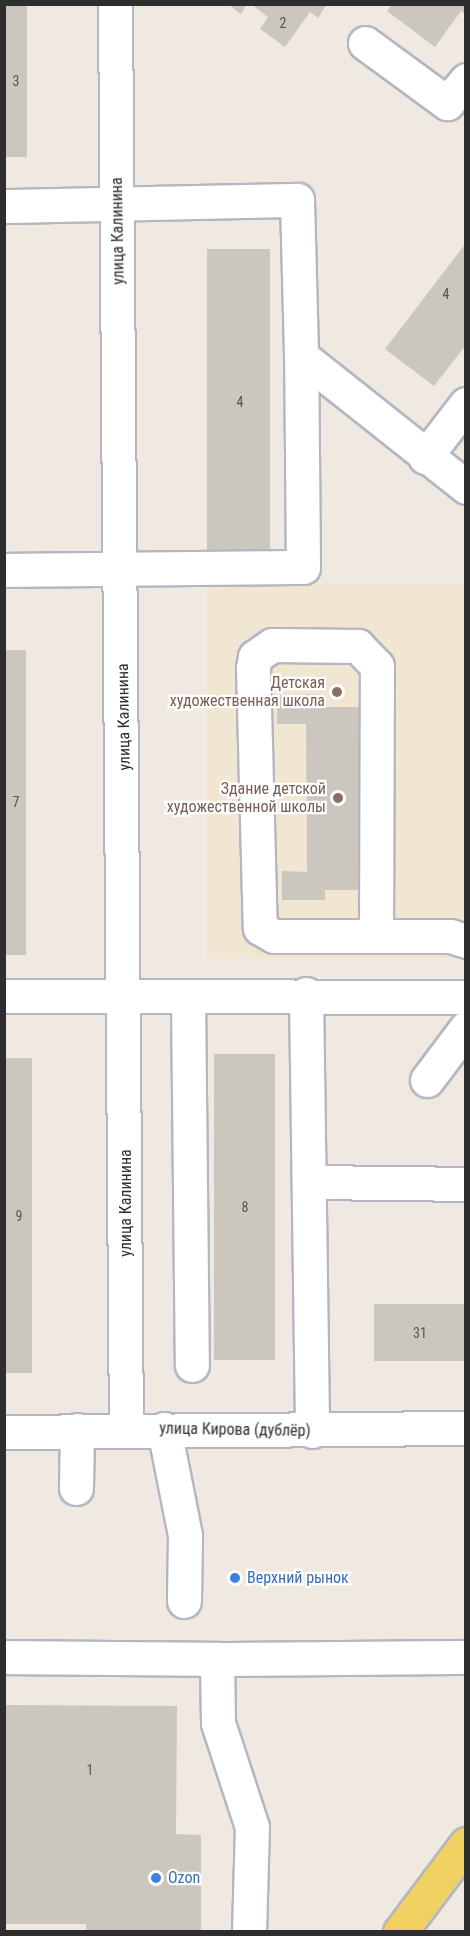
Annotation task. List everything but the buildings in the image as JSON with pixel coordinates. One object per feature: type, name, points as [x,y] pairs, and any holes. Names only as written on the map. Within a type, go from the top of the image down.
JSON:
[{"type":"main road","points":[[400,1932],[465,1844]]},
{"type":"street","name":"улица Калинина","points":[[115,4],[126,995],[126,1429]]},
{"type":"street","points":[[365,43],[447,103],[465,80]]},
{"type":"street","points":[[4,206],[118,201],[297,200],[302,356],[303,567],[4,570]]},
{"type":"street","points":[[302,356],[424,457],[465,487]]},
{"type":"street","points":[[424,457],[465,404]]},
{"type":"street","points":[[376,936],[376,666],[358,646],[272,645],[255,657],[253,668],[260,928],[274,936],[376,936],[465,942]]},
{"type":"street","points":[[4,996],[306,994],[465,997]]},
{"type":"street","points":[[306,994],[311,1182],[312,1431]]},
{"type":"street","points":[[188,996],[192,1365]]},
{"type":"street","points":[[427,1080],[465,1028]]},
{"type":"street","points":[[311,1182],[465,1184]]},
{"type":"street","name":"улица Кирова (дублёр)","points":[[4,1432],[126,1429],[312,1431],[465,1428]]},
{"type":"street","points":[[76,1488],[77,1430]]},
{"type":"street","points":[[164,1430],[185,1535],[184,1601]]},
{"type":"street","points":[[4,1657],[217,1659],[465,1657]]},
{"type":"street","points":[[217,1659],[218,1723],[252,1827],[249,1932]]},
{"type":"shaded area","name":"Детская художественная школа","points":[[207,584],[465,584],[465,958],[207,958]]},
{"type":"place","name":"Детская художественная школа","points":[[337,692]]},
{"type":"place","name":"Здание детской художественной школы","points":[[338,798]]},
{"type":"place","name":"Верхний рынок","points":[[235,1578]]},
{"type":"place","name":"Ozon","points":[[156,1878]]}]
